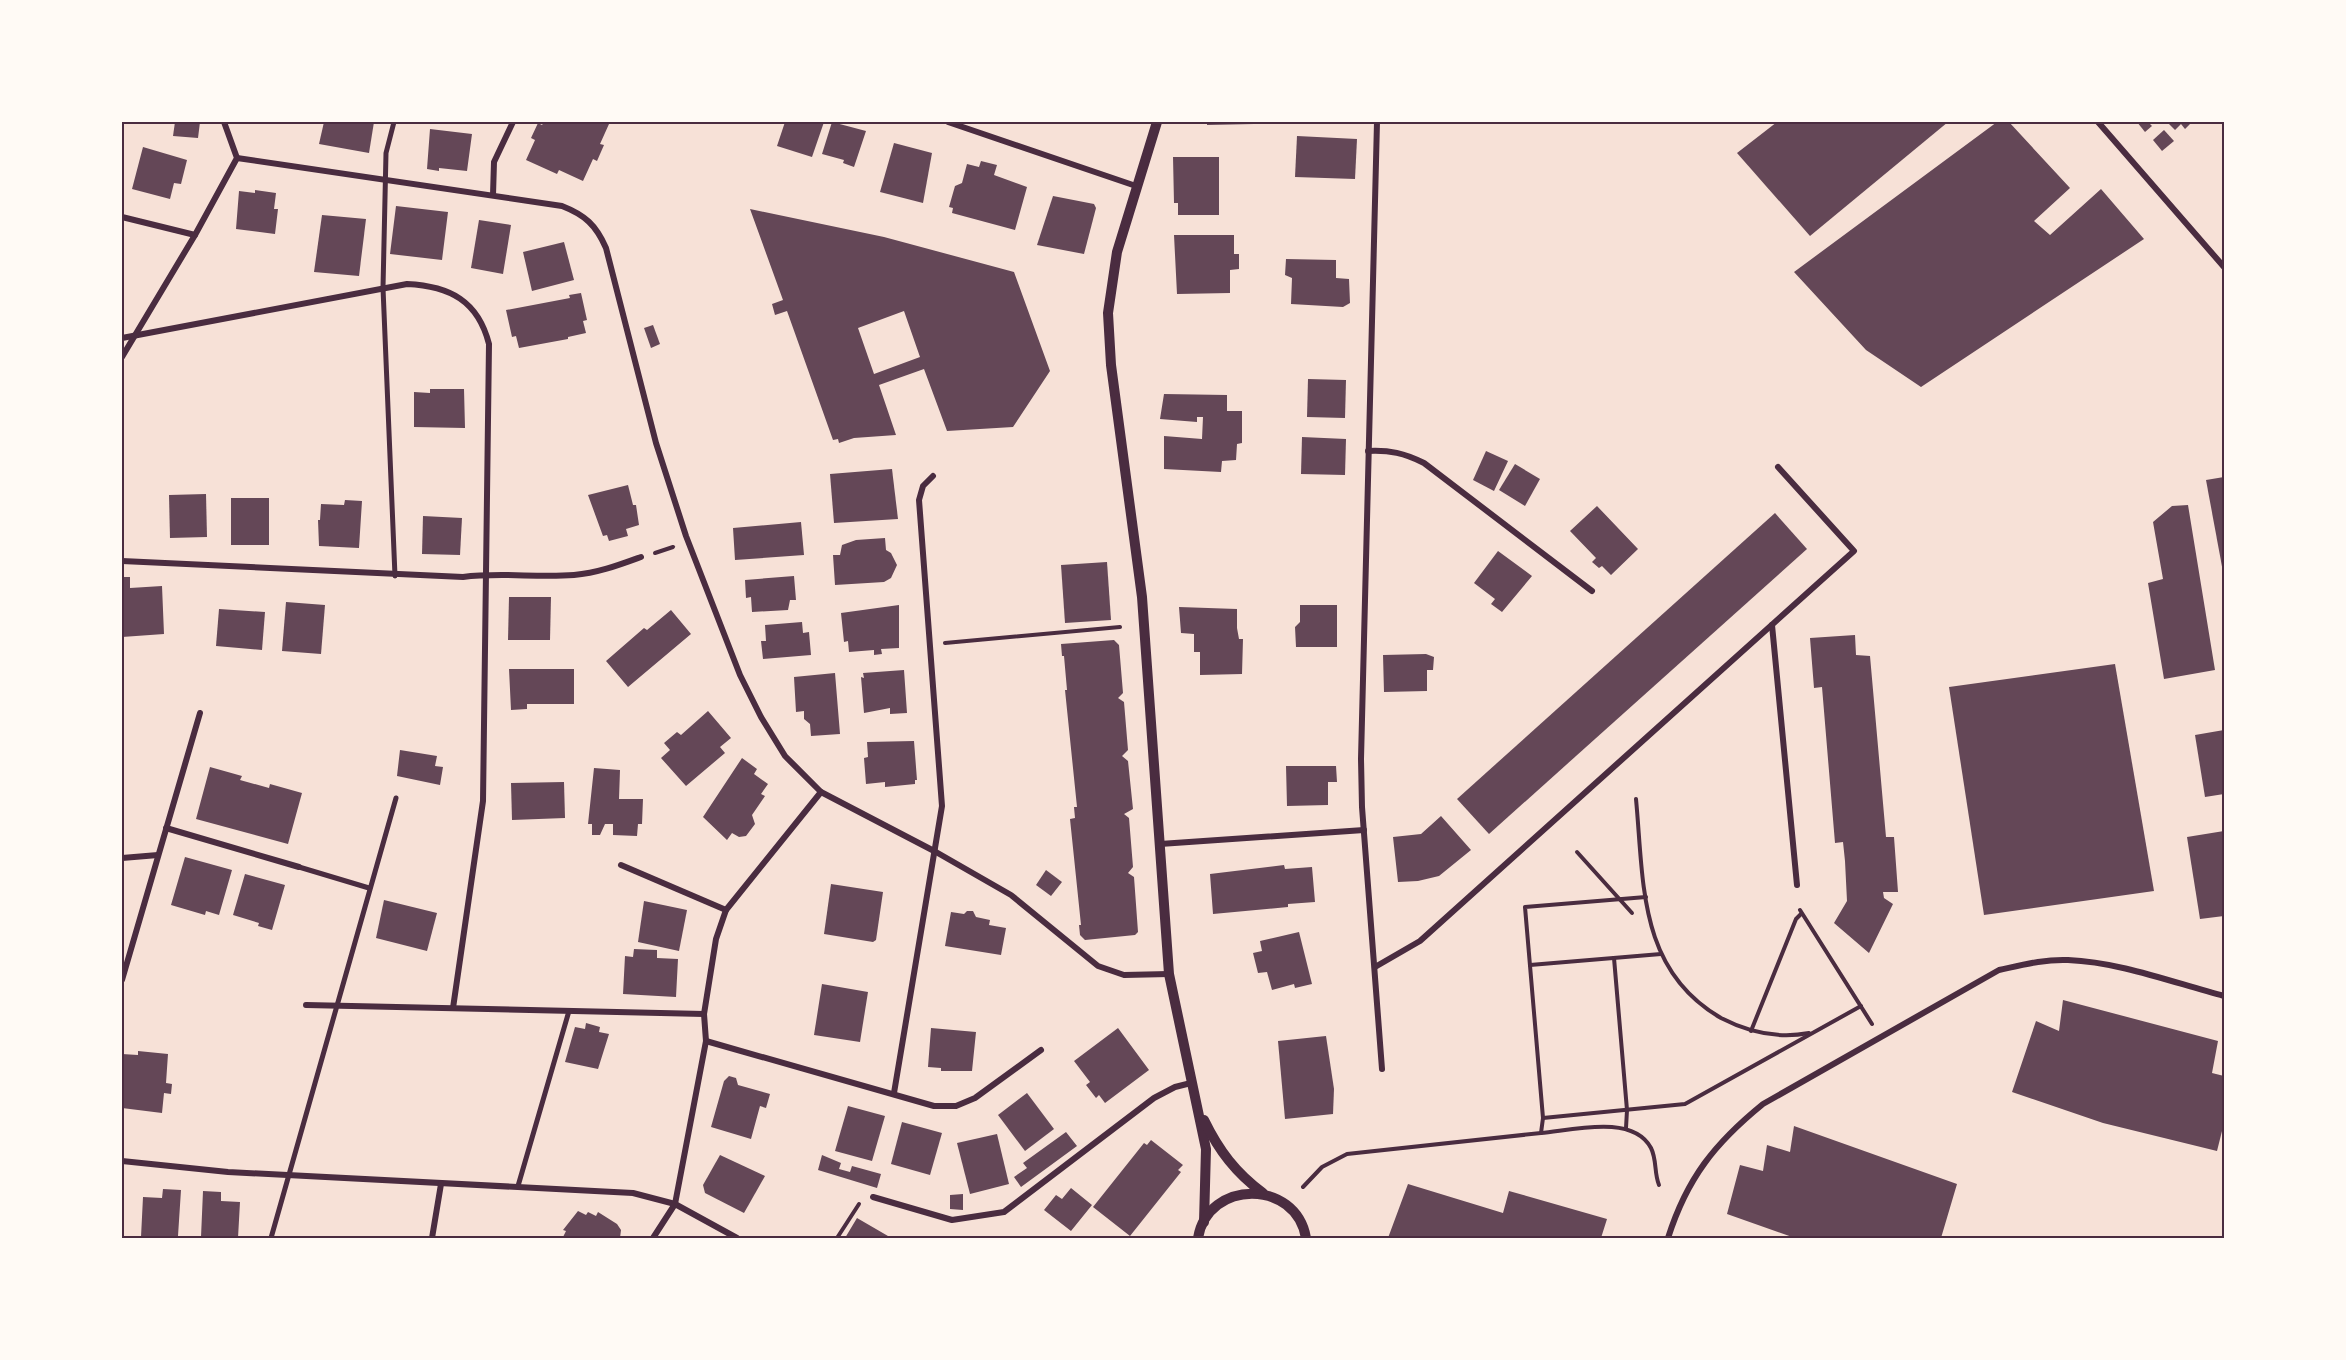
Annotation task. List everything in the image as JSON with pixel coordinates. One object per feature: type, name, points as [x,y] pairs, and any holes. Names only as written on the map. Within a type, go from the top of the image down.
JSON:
[{"type":"street","points":[[122,357],[133,335],[195,235],[237,158],[224,122]]},
{"type":"street","points":[[394,122],[386,153],[384,180],[383,288],[395,576]]},
{"type":"street","points":[[493,195],[494,162],[513,122]]},
{"type":"street","points":[[948,122],[1136,186]]},
{"type":"street","points":[[1157,122],[1118,252],[1107,314],[1111,365],[1142,597],[1169,974],[1206,1149],[1204,1222]]},
{"type":"street","points":[[1377,122],[1361,759],[1364,830],[1382,1069]]},
{"type":"street","points":[[2098,122],[2224,267]]},
{"type":"street","points":[[237,158],[562,206],[582,214],[598,230],[606,248],[656,443],[688,542],[740,675],[761,717],[785,756],[821,792],[936,852],[1011,895],[1098,966],[1124,975],[1169,974]]},
{"type":"street","points":[[122,217],[195,235]]},
{"type":"street","points":[[122,338],[407,284],[431,285],[453,294],[471,307],[484,323],[489,344],[483,801],[453,1008]]},
{"type":"street","points":[[1368,451],[1389,450],[1406,454],[1424,463],[1592,591]]},
{"type":"street","points":[[1375,967],[1420,941],[1854,551],[1778,467]]},
{"type":"street","points":[[894,1094],[942,806],[919,500],[923,486],[933,476]]},
{"type":"street","points":[[122,561],[395,576],[463,577],[485,574],[574,575],[607,569],[641,557]]},
{"type":"street","points":[[1772,625],[1797,885]]},
{"type":"street","points":[[122,980],[200,713]]},
{"type":"street","points":[[653,1239],[675,1204],[706,1041],[704,1014],[716,939],[726,910],[821,792]]},
{"type":"street","points":[[272,1239],[396,798]]},
{"type":"street","points":[[166,828],[369,888]]},
{"type":"street","points":[[1160,844],[1364,830]]},
{"type":"street","points":[[122,858],[158,855]]},
{"type":"street","points":[[621,865],[726,910]]},
{"type":"street","points":[[1668,1239],[1692,1184],[1708,1155],[1731,1129],[1763,1104],[2000,970],[2035,962],[2066,959],[2095,962],[2224,996]]},
{"type":"street","points":[[306,1005],[704,1014]]},
{"type":"street","points":[[518,1186],[569,1011]]},
{"type":"street","points":[[706,1041],[934,1106],[956,1106],[975,1098],[1041,1050]]},
{"type":"street","points":[[873,1197],[952,1220],[1004,1212],[1154,1098],[1175,1087],[1191,1083]]},
{"type":"street","points":[[1197,1104],[1216,1145],[1246,1181],[1263,1194]]},
{"type":"street","points":[[122,1161],[290,1176],[613,1191],[675,1204],[737,1239]]},
{"type":"street","points":[[432,1239],[441,1184]]},
{"type":"street","points":[[1198,1239],[1204,1222],[1214,1208],[1229,1198],[1246,1193],[1263,1194],[1281,1200],[1296,1213],[1306,1239]]},
{"type":"path","points":[[641,557],[688,542]]},
{"type":"path","points":[[930,644],[1120,627]]},
{"type":"path","points":[[1636,799],[1650,927],[1671,974],[1693,999],[1708,1010],[1751,1031],[1790,1037],[1813,1033]]},
{"type":"path","points":[[1577,852],[1632,913]]},
{"type":"path","points":[[1541,1133],[1543,1118],[1525,907],[1646,897]]},
{"type":"path","points":[[1543,1118],[1685,1104],[1862,1006],[1801,912],[1796,919],[1751,1031]]},
{"type":"path","points":[[1530,965],[1661,954]]},
{"type":"path","points":[[1614,958],[1627,1110],[1626,1128]]},
{"type":"path","points":[[1303,1187],[1322,1167],[1347,1154],[1541,1133],[1626,1128],[1644,1138],[1651,1149],[1659,1185]]},
{"type":"path","points":[[837,1239],[856,1206],[873,1197]]},
{"type":"building","points":[[175,122],[200,122],[198,138],[173,136]]},
{"type":"building","points":[[324,122],[374,122],[369,153],[319,144]]},
{"type":"building","points":[[544,122],[603,122],[609,124],[600,144],[604,145],[597,161],[593,159],[583,181],[559,170],[557,174],[526,160],[535,140],[531,138],[538,123],[542,125]]},
{"type":"building","points":[[785,122],[824,122],[812,157],[777,146]]},
{"type":"building","points":[[832,122],[866,131],[854,167],[843,163],[844,160],[822,154]]},
{"type":"building","points":[[1207,122],[1254,122],[1254,124],[1207,125]]},
{"type":"building","points":[[1777,122],[1948,122],[1810,236],[1737,153]]},
{"type":"building","points":[[1997,122],[2009,122],[2070,188],[2034,221],[2050,235],[2101,189],[2144,239],[1921,387],[1866,350],[1794,272]]},
{"type":"building","points":[[2137,122],[2148,122],[2152,126],[2145,132]]},
{"type":"building","points":[[2167,122],[2190,124],[2185,129],[2181,124],[2175,130]]},
{"type":"building","points":[[430,129],[472,134],[467,171],[427,169]]},
{"type":"building","points":[[2164,130],[2174,141],[2162,151],[2153,140]]},
{"type":"building","points":[[1297,136],[1357,139],[1355,179],[1295,177]]},
{"type":"building","points":[[894,143],[932,153],[923,203],[880,192]]},
{"type":"building","points":[[143,147],[187,160],[181,184],[174,183],[170,199],[132,189]]},
{"type":"building","points":[[1173,157],[1219,157],[1219,215],[1178,215],[1178,203],[1174,203]]},
{"type":"building","points":[[981,161],[997,165],[994,175],[1027,187],[1015,230],[952,213],[953,208],[949,207],[955,186],[962,183],[967,164],[979,167]]},
{"type":"building","points":[[255,190],[276,193],[274,209],[278,209],[275,234],[236,229],[239,191],[255,193]]},
{"type":"building","points":[[1053,196],[1094,204],[1096,208],[1084,254],[1037,245]]},
{"type":"building","points":[[396,206],[448,212],[442,260],[390,254]]},
{"type":"building","points":[[750,209],[884,237],[1014,272],[1050,371],[1013,427],[947,431],[924,369],[879,385],[896,435],[854,438],[839,443],[838,439],[833,440],[787,311],[775,315],[772,304],[783,300]],"holes":[[[904,311],[920,357],[874,374],[858,328]]]},
{"type":"building","points":[[322,215],[366,219],[359,276],[314,272]]},
{"type":"building","points":[[479,220],[511,225],[503,274],[471,268]]},
{"type":"building","points":[[1174,235],[1234,235],[1234,254],[1239,254],[1239,269],[1230,270],[1230,293],[1177,294]]},
{"type":"building","points":[[564,242],[574,280],[532,291],[523,252]]},
{"type":"building","points":[[1286,259],[1336,260],[1336,278],[1349,279],[1350,303],[1343,307],[1291,304],[1292,278],[1285,275]]},
{"type":"building","points":[[581,293],[587,320],[583,321],[586,333],[568,337],[568,339],[519,348],[516,336],[512,337],[506,310],[570,298],[569,295]]},
{"type":"building","points":[[653,325],[660,344],[651,348],[644,328]]},
{"type":"building","points":[[1308,379],[1346,380],[1345,418],[1307,417]]},
{"type":"building","points":[[430,389],[464,389],[465,428],[414,427],[414,392],[430,393]]},
{"type":"building","points":[[1164,394],[1227,395],[1227,411],[1242,411],[1242,443],[1237,444],[1236,460],[1222,461],[1221,472],[1164,469],[1164,436],[1202,439],[1203,417],[1197,417],[1197,422],[1160,419]]},
{"type":"building","points":[[1302,437],[1346,439],[1345,475],[1301,474]]},
{"type":"building","points":[[1486,451],[1508,461],[1494,491],[1473,480]]},
{"type":"building","points":[[1515,464],[1540,479],[1525,506],[1499,490]]},
{"type":"building","points":[[892,469],[898,519],[834,523],[830,474]]},
{"type":"building","points":[[2224,477],[2224,572],[2223,572],[2206,480]]},
{"type":"building","points":[[628,485],[633,505],[636,505],[639,525],[626,529],[628,536],[609,541],[607,535],[603,536],[588,495]]},
{"type":"building","points":[[206,494],[207,537],[170,538],[169,495]]},
{"type":"building","points":[[231,498],[269,498],[269,545],[231,545]]},
{"type":"building","points":[[345,500],[362,501],[359,548],[319,546],[318,520],[320,520],[321,504],[344,505]]},
{"type":"building","points":[[2188,505],[2215,670],[2164,679],[2148,583],[2163,579],[2153,522],[2172,506]]},
{"type":"building","points":[[1597,506],[1638,549],[1611,575],[1602,566],[1599,568],[1592,562],[1596,558],[1570,531]]},
{"type":"building","points":[[1775,513],[1807,549],[1489,834],[1457,799]]},
{"type":"building","points":[[423,516],[462,518],[460,555],[422,554]]},
{"type":"building","points":[[801,522],[804,555],[735,560],[733,528]]},
{"type":"building","points":[[885,538],[886,550],[891,553],[897,565],[891,578],[884,582],[835,585],[833,555],[840,555],[842,545],[856,540]]},
{"type":"building","points":[[1498,551],[1532,576],[1502,612],[1491,604],[1495,599],[1474,583]]},
{"type":"building","points":[[1107,562],[1111,620],[1065,623],[1061,565]]},
{"type":"building","points":[[794,576],[796,600],[790,600],[788,610],[752,612],[751,597],[746,598],[745,580]]},
{"type":"building","points":[[122,577],[130,577],[130,588],[162,586],[164,634],[122,637]]},
{"type":"building","points":[[509,597],[551,597],[550,640],[508,640]]},
{"type":"building","points":[[286,602],[325,605],[321,654],[282,651]]},
{"type":"building","points":[[899,605],[899,648],[881,649],[882,654],[874,655],[874,650],[849,652],[848,641],[844,642],[841,613]]},
{"type":"building","points":[[1300,605],[1337,605],[1337,647],[1296,647],[1295,627],[1300,622]]},
{"type":"building","points":[[1179,607],[1237,609],[1239,639],[1243,639],[1242,674],[1200,675],[1200,652],[1194,652],[1194,634],[1181,633]]},
{"type":"building","points":[[219,609],[265,612],[262,650],[216,646]]},
{"type":"building","points":[[671,610],[691,634],[628,687],[606,661],[644,628],[647,630]]},
{"type":"building","points":[[802,622],[803,633],[809,632],[811,655],[763,659],[761,641],[766,641],[765,625]]},
{"type":"building","points":[[1855,635],[1856,655],[1870,656],[1886,837],[1894,837],[1898,892],[1883,892],[1884,898],[1893,904],[1869,953],[1834,923],[1847,901],[1845,861],[1843,842],[1835,843],[1822,687],[1814,688],[1810,638]]},
{"type":"building","points":[[1114,640],[1119,645],[1123,693],[1118,698],[1124,702],[1128,750],[1122,756],[1128,761],[1133,809],[1124,814],[1129,818],[1133,867],[1128,873],[1134,877],[1138,932],[1135,935],[1085,940],[1080,935],[1079,925],[1081,925],[1070,819],[1075,818],[1074,807],[1077,807],[1065,690],[1067,690],[1064,656],[1062,656],[1061,644]]},
{"type":"building","points":[[1426,654],[1434,657],[1433,670],[1427,670],[1427,691],[1384,692],[1383,655]]},
{"type":"building","points":[[2115,664],[2154,891],[1984,915],[1949,687]]},
{"type":"building","points":[[509,669],[574,669],[574,704],[527,704],[527,709],[511,710]]},
{"type":"building","points":[[904,670],[907,713],[890,714],[890,708],[864,713],[861,677],[864,678],[863,673]]},
{"type":"building","points":[[835,673],[840,734],[811,736],[810,724],[804,719],[804,711],[796,712],[794,677]]},
{"type":"building","points":[[708,711],[731,738],[720,747],[725,753],[686,786],[661,758],[670,750],[664,743],[677,732],[681,735]]},
{"type":"building","points":[[2224,730],[2224,794],[2205,797],[2195,735]]},
{"type":"building","points":[[914,741],[917,780],[915,784],[885,787],[885,782],[866,784],[864,758],[868,757],[867,742]]},
{"type":"building","points":[[400,750],[437,756],[435,766],[443,767],[440,785],[397,776]]},
{"type":"building","points":[[742,758],[757,769],[754,774],[768,784],[761,794],[765,796],[752,815],[755,824],[746,836],[739,837],[732,833],[727,840],[703,817]]},
{"type":"building","points":[[1286,766],[1336,766],[1337,782],[1328,782],[1328,805],[1287,806]]},
{"type":"building","points":[[210,767],[242,776],[240,780],[269,788],[270,784],[302,793],[288,844],[196,819]]},
{"type":"building","points":[[594,768],[620,770],[619,799],[643,799],[642,824],[638,824],[637,836],[613,835],[613,824],[605,824],[600,835],[592,835],[592,824],[588,824]]},
{"type":"building","points":[[564,782],[565,818],[512,820],[511,783]]},
{"type":"building","points":[[1441,816],[1471,850],[1439,876],[1418,881],[1398,882],[1393,837],[1421,834]]},
{"type":"building","points":[[2224,831],[2224,916],[2200,919],[2187,837]]},
{"type":"building","points":[[185,857],[232,870],[219,915],[206,911],[205,915],[171,905]]},
{"type":"building","points":[[1284,865],[1285,869],[1312,867],[1315,902],[1288,904],[1288,907],[1213,914],[1210,874]]},
{"type":"building","points":[[1046,870],[1062,882],[1051,896],[1036,885]]},
{"type":"building","points":[[245,874],[285,885],[272,930],[258,926],[259,923],[233,915]]},
{"type":"building","points":[[831,884],[883,892],[876,940],[873,942],[824,934]]},
{"type":"building","points":[[384,900],[437,913],[427,951],[376,938]]},
{"type":"building","points":[[644,901],[687,910],[679,951],[638,942]]},
{"type":"building","points":[[967,911],[973,911],[976,917],[990,920],[989,925],[1006,928],[1001,955],[945,946],[951,912],[964,914]]},
{"type":"building","points":[[1299,932],[1312,984],[1295,988],[1294,984],[1272,990],[1267,972],[1258,973],[1253,953],[1262,951],[1260,941]]},
{"type":"building","points":[[634,949],[657,950],[657,958],[678,959],[676,997],[623,994],[625,956],[633,957]]},
{"type":"building","points":[[822,984],[868,992],[860,1042],[814,1035]]},
{"type":"building","points":[[2063,1000],[2218,1041],[2212,1073],[2224,1076],[2224,1123],[2217,1151],[2103,1123],[2012,1092],[2036,1021],[2059,1031]]},
{"type":"building","points":[[586,1023],[600,1027],[599,1032],[609,1034],[598,1069],[565,1062],[575,1027],[585,1029]]},
{"type":"building","points":[[931,1028],[976,1032],[972,1071],[941,1071],[941,1068],[928,1067]]},
{"type":"building","points":[[1118,1028],[1149,1070],[1105,1103],[1099,1095],[1096,1098],[1086,1085],[1090,1082],[1074,1061]]},
{"type":"building","points":[[1326,1036],[1334,1089],[1333,1114],[1285,1119],[1278,1041]]},
{"type":"building","points":[[138,1051],[168,1054],[166,1083],[172,1084],[171,1094],[164,1093],[162,1113],[122,1108],[122,1054],[138,1055]]},
{"type":"building","points":[[729,1076],[736,1078],[738,1085],[770,1094],[766,1108],[760,1106],[751,1139],[711,1127],[724,1081]]},
{"type":"building","points":[[1027,1093],[1054,1129],[1025,1151],[998,1115]]},
{"type":"building","points":[[848,1106],[885,1116],[872,1161],[835,1151]]},
{"type":"building","points":[[902,1122],[942,1133],[930,1175],[891,1164]]},
{"type":"building","points":[[1794,1126],[1957,1184],[1941,1238],[1795,1238],[1727,1214],[1740,1165],[1763,1171],[1767,1145],[1790,1152]]},
{"type":"building","points":[[1066,1132],[1077,1146],[1021,1187],[1014,1177],[1027,1168],[1023,1163]]},
{"type":"building","points":[[997,1134],[1009,1184],[970,1194],[957,1143]]},
{"type":"building","points":[[1151,1140],[1183,1165],[1178,1170],[1181,1172],[1130,1236],[1093,1207],[1144,1143],[1147,1145]]},
{"type":"building","points":[[720,1155],[765,1176],[744,1213],[705,1193],[703,1185]]},
{"type":"building","points":[[822,1155],[841,1163],[839,1169],[850,1172],[852,1166],[881,1174],[877,1188],[818,1170]]},
{"type":"building","points":[[1408,1184],[1503,1213],[1509,1191],[1607,1219],[1601,1238],[1388,1238]]},
{"type":"building","points":[[1071,1188],[1092,1205],[1071,1231],[1044,1210],[1056,1195],[1062,1199]]},
{"type":"building","points":[[163,1189],[181,1190],[178,1236],[141,1237],[143,1197],[162,1198]]},
{"type":"building","points":[[203,1191],[221,1192],[221,1201],[240,1202],[238,1238],[201,1237]]},
{"type":"building","points":[[963,1194],[963,1210],[950,1209],[950,1195]]},
{"type":"building","points":[[578,1211],[596,1216],[598,1212],[617,1224],[621,1230],[620,1238],[563,1237],[566,1231],[563,1230]]},
{"type":"building","points":[[857,1218],[888,1236],[893,1238],[845,1238]]}]
